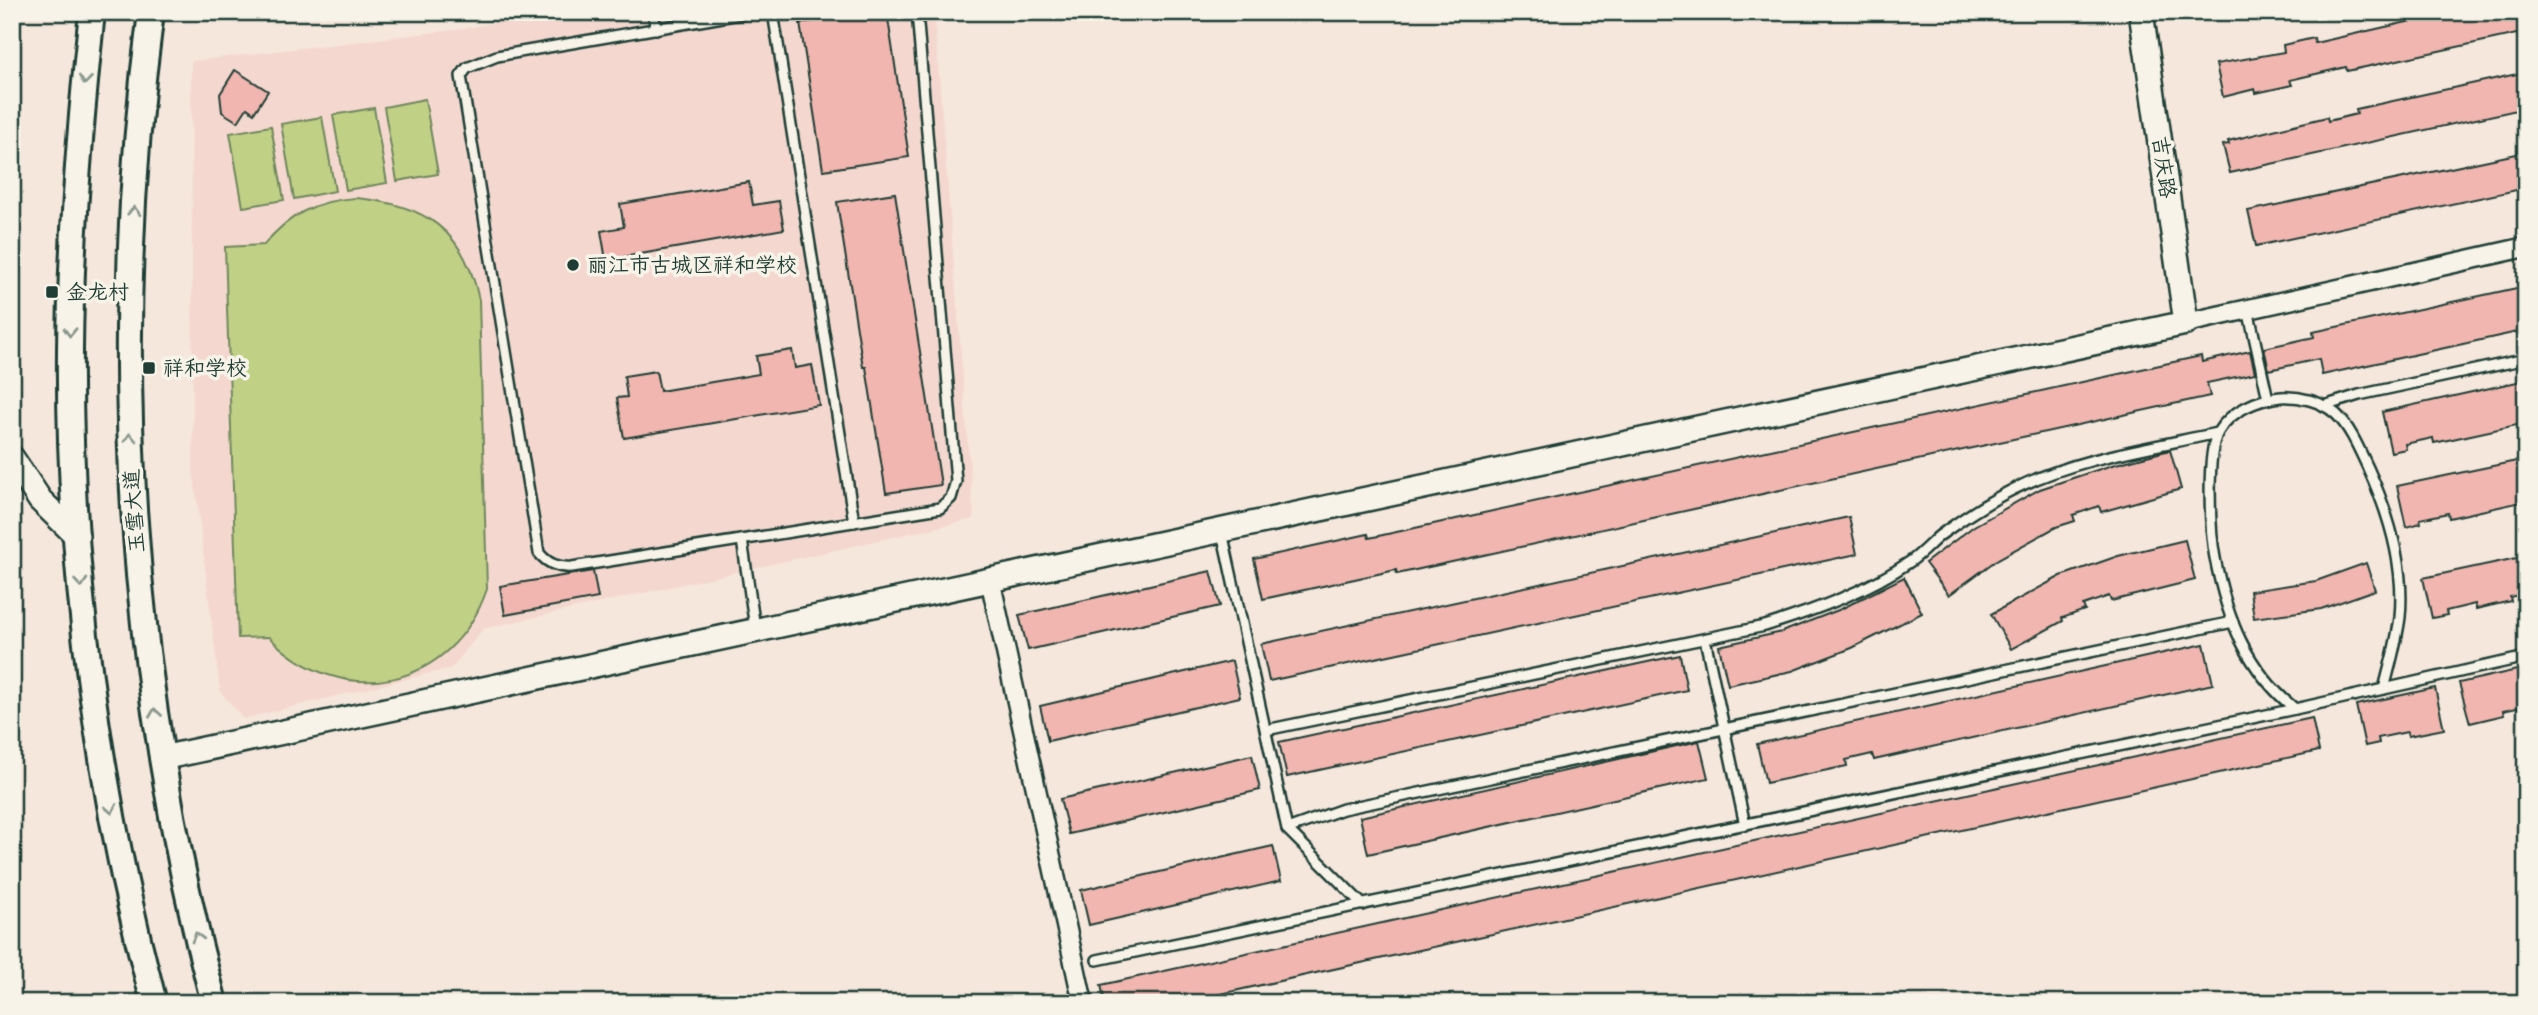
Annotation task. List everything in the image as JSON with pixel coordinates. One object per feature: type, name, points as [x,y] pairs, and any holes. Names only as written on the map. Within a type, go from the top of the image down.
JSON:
[{"type":"main road","points":[[92,12],[78,158],[71,290],[70,411],[77,536],[87,644],[104,767],[137,939],[154,1003]]},
{"type":"main road","name":"玉雪大道","points":[[151,12],[136,162],[129,292],[129,410],[139,577],[162,758],[193,924],[215,1003]]},
{"type":"street","name":"吉庆路","points":[[2141,12],[2186,323]]},
{"type":"street","points":[[162,758],[2186,323],[2526,247]]},
{"type":"street","points":[[12,458],[40,500],[77,536]]},
{"type":"street","points":[[990,579],[1083,1003]]},
{"type":"lane","points":[[653,12],[656,29]]},
{"type":"lane","points":[[752,12],[497,56],[467,68],[461,76],[539,553],[550,564],[564,567],[855,522],[940,508],[951,498],[956,481],[917,12]]},
{"type":"lane","points":[[773,12],[855,522]]},
{"type":"lane","points":[[2248,309],[2268,399]]},
{"type":"lane","points":[[2324,406],[2359,395],[2526,359]]},
{"type":"lane","points":[[2295,709],[2267,684],[2256,670],[2233,622],[2220,580],[2211,527],[2212,464],[2217,433],[2245,408],[2268,399],[2297,398],[2324,406],[2336,414],[2365,461],[2381,499],[2398,560],[2400,614],[2384,689]]},
{"type":"lane","points":[[1266,730],[1705,639],[1795,616],[1854,592],[1912,560],[1945,532],[1989,502],[2040,477],[2094,460],[2217,433]]},
{"type":"lane","points":[[1221,530],[1287,829],[1363,905]]},
{"type":"lane","points":[[742,540],[755,630]]},
{"type":"lane","points":[[1287,829],[1343,809],[2233,622]]},
{"type":"lane","points":[[1705,639],[1745,825]]},
{"type":"lane","points":[[1097,960],[2295,709],[2526,657]]},
{"type":"shaded area","name":"丽江市古城区祥和学校","points":[[566,12],[934,12],[974,519],[483,629],[452,668],[243,719],[220,691],[193,469],[191,61],[445,31]]},
{"type":"green space","points":[[425,99],[438,174],[397,181],[384,107]]},
{"type":"green space","points":[[374,108],[387,183],[346,190],[333,115]]},
{"type":"green space","points":[[322,117],[335,191],[294,199],[281,124]]},
{"type":"green space","points":[[271,126],[284,200],[243,207],[230,133]]},
{"type":"green space","points":[[356,198],[402,206],[421,214],[452,238],[472,275],[479,300],[487,589],[471,623],[449,649],[422,668],[393,679],[361,681],[329,675],[298,661],[269,637],[238,638],[225,247],[264,245],[283,225],[304,211],[329,202]]},
{"type":"building","points":[[887,12],[909,157],[823,170],[800,23]]},
{"type":"building","points":[[2451,12],[2526,12],[2526,32],[2347,71],[2346,67],[2290,80],[2292,85],[2256,93],[2255,89],[2223,97],[2216,64],[2284,52],[2283,45],[2314,38],[2315,43]]},
{"type":"building","points":[[235,70],[268,91],[254,113],[247,108],[238,122],[222,112],[220,94]]},
{"type":"building","points":[[2526,72],[2526,108],[2230,173],[2223,145],[2229,144],[2228,141],[2327,117],[2328,121],[2357,114],[2356,109]]},
{"type":"building","points":[[2526,152],[2526,188],[2256,246],[2248,211]]},
{"type":"building","points":[[749,182],[753,205],[779,201],[784,229],[606,260],[601,231],[624,227],[620,204]]},
{"type":"building","points":[[895,193],[941,485],[886,493],[837,202]]},
{"type":"building","points":[[2526,286],[2526,326],[2521,327],[2522,331],[2322,375],[2319,359],[2269,370],[2264,348],[2314,337],[2313,332]]},
{"type":"building","points":[[792,350],[795,368],[812,365],[819,405],[624,438],[617,398],[627,397],[624,376],[656,371],[660,391],[759,374],[756,356]]},
{"type":"building","points":[[2250,351],[2255,373],[2207,383],[2210,396],[1397,574],[1396,570],[1263,599],[1254,559],[1368,534],[1369,538],[2201,356],[2202,362]]},
{"type":"building","points":[[2526,380],[2526,423],[2434,443],[2433,438],[2405,444],[2406,449],[2391,452],[2382,412]]},
{"type":"building","points":[[2170,450],[2181,489],[2101,512],[2099,506],[2073,515],[2075,521],[2056,527],[1998,559],[1949,595],[1925,563],[1974,526],[2040,489],[2112,465]]},
{"type":"building","points":[[2526,459],[2526,501],[2449,518],[2448,513],[2420,519],[2421,523],[2406,527],[2397,486]]},
{"type":"building","points":[[1849,517],[1857,554],[1269,681],[1261,644]]},
{"type":"building","points":[[2185,540],[2195,580],[2111,601],[2109,596],[2083,605],[2085,610],[2062,618],[2063,621],[2011,649],[1991,614],[2061,576],[2118,556]]},
{"type":"building","points":[[2526,556],[2526,593],[2510,597],[2511,601],[2476,609],[2475,604],[2446,611],[2447,615],[2432,618],[2423,578]]},
{"type":"building","points":[[2366,563],[2375,590],[2321,609],[2254,618],[2250,591],[2316,581]]},
{"type":"building","points":[[593,571],[598,598],[505,615],[500,586]]},
{"type":"building","points":[[1211,571],[1220,606],[1028,650],[1019,615]]},
{"type":"building","points":[[1904,577],[1922,613],[1852,648],[1792,671],[1728,685],[1719,646],[1782,632],[1841,609]]},
{"type":"building","points":[[2204,644],[2213,684],[1874,760],[1872,754],[1846,760],[1847,766],[1766,783],[1757,744]]},
{"type":"building","points":[[1680,655],[1687,690],[1287,777],[1279,742]]},
{"type":"building","points":[[1232,661],[1240,697],[1048,741],[1040,706]]},
{"type":"building","points":[[2526,668],[2526,706],[2503,711],[2504,715],[2470,723],[2459,683]]},
{"type":"building","points":[[2435,688],[2444,729],[2378,738],[2379,743],[2365,746],[2356,705]]},
{"type":"building","points":[[2312,718],[2319,751],[1180,1003],[1105,1003],[1101,985]]},
{"type":"building","points":[[1699,741],[1708,778],[1368,854],[1360,817]]},
{"type":"building","points":[[1252,755],[1260,790],[1069,834],[1060,799]]},
{"type":"building","points":[[1273,846],[1281,881],[1089,925],[1081,890]]},
{"type":"place","name":"丽江市古城区祥和学校","points":[[573,265]]},
{"type":"place","name":"金龙村","points":[[52,292]]},
{"type":"place","name":"祥和学校","points":[[149,368]]}]
